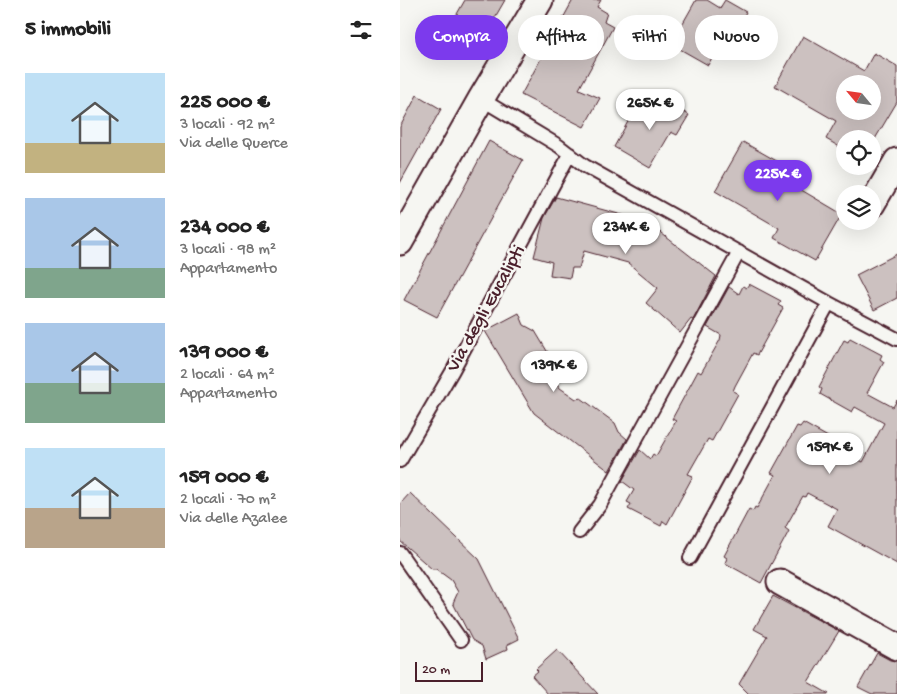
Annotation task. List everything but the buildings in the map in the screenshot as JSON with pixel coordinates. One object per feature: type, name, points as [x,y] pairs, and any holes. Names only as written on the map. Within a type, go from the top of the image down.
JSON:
[{"type":"street","points":[[400,242],[540,0]]},
{"type":"street","points":[[881,188],[897,160]]},
{"type":"street","points":[[780,582],[897,647]]},
{"type":"lane","points":[[481,99],[570,154],[585,166],[897,339]]},
{"type":"lane","name":"Via degli Eucalipti","points":[[400,461],[454,370],[570,154]]},
{"type":"lane","points":[[578,532],[600,505],[738,252]]},
{"type":"lane","points":[[690,558],[829,303]]},
{"type":"lane","points":[[400,553],[461,640]]}]
